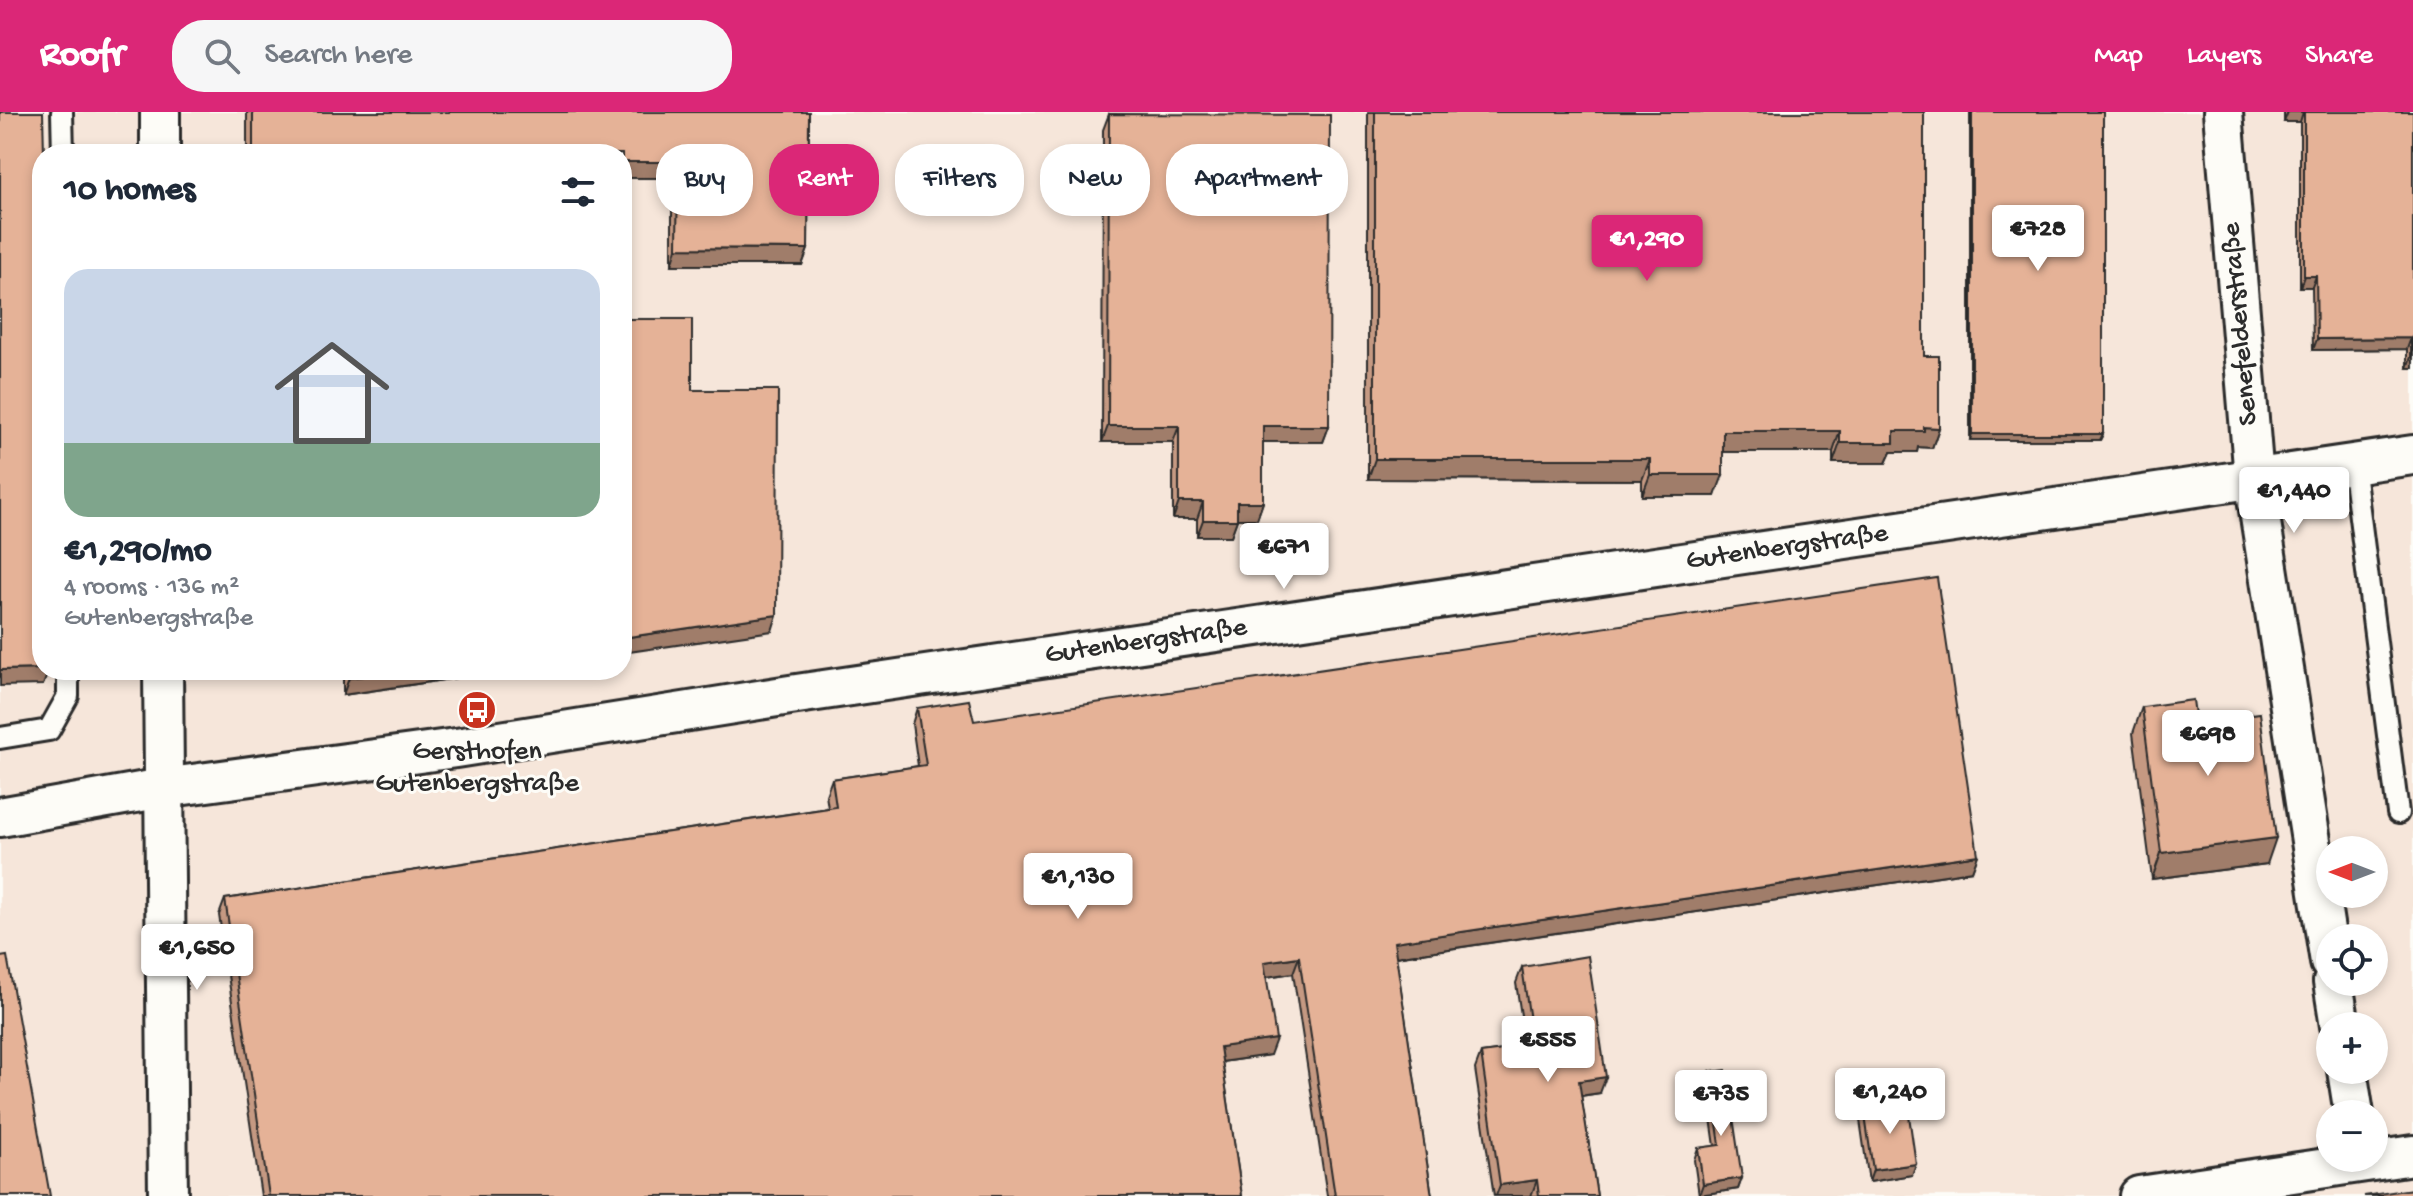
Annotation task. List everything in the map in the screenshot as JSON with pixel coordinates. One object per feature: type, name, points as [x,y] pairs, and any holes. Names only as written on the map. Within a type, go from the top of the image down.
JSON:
[{"type":"street","points":[[160,112],[160,144]]},
{"type":"street","name":"Senefelderstraße","points":[[2223,112],[2254,478],[2324,924]]},
{"type":"street","name":"Gutenbergstraße","points":[[0,817],[163,788],[456,748],[848,686],[2413,455]]},
{"type":"street","points":[[163,680],[168,1196]]},
{"type":"street","points":[[2388,1157],[2413,1155]]},
{"type":"street","points":[[2139,1196],[2316,1167]]},
{"type":"lane","points":[[62,112],[63,144]]},
{"type":"lane","points":[[2353,463],[2398,813]]},
{"type":"lane","points":[[0,738],[49,730],[68,696],[68,680]]},
{"type":"shaded area","points":[[0,112],[2413,112],[2413,1196],[0,1196]]},
{"type":"building","points":[[0,112],[43,112],[44,144],[32,144],[32,669],[0,670]]},
{"type":"building","points":[[253,112],[809,112],[809,144],[769,144],[769,216],[808,216],[808,249],[677,248],[677,216],[753,216],[753,144],[656,144],[656,162],[632,162],[632,144],[253,144]]},
{"type":"building","points":[[1375,112],[1924,112],[1924,356],[1939,356],[1939,428],[1894,431],[1894,443],[1840,443],[1840,431],[1723,431],[1723,475],[1650,475],[1650,459],[1375,459]]},
{"type":"building","points":[[1972,112],[2103,112],[2103,434],[1972,434]]},
{"type":"building","points":[[2304,112],[2413,112],[2413,357],[2411,338],[2317,339],[2316,276],[2304,276]]},
{"type":"building","points":[[1109,114],[1330,115],[1330,144],[1166,144],[1166,216],[1330,216],[1329,426],[1263,426],[1263,502],[1237,502],[1237,520],[1203,520],[1203,502],[1179,502],[1179,426],[1108,426],[1109,216],[1150,216],[1150,144],[1109,144]]},
{"type":"building","points":[[632,319],[692,319],[692,390],[778,390],[777,615],[632,637]]},
{"type":"building","points":[[1937,578],[1978,855],[1394,942],[1432,1196],[1335,1196],[1299,957],[1264,962],[1276,1039],[1220,1047],[1242,1196],[269,1196],[225,899],[836,807],[832,779],[926,765],[917,708],[969,700],[974,721]]},
{"type":"building","points":[[2193,700],[2196,722],[2260,713],[2276,838],[2161,853],[2142,707]]},
{"type":"building","points":[[7,956],[50,1196],[0,1196],[0,957]]},
{"type":"building","points":[[1588,956],[1606,1077],[1579,1081],[1597,1196],[1539,1196],[1537,1180],[1500,1185],[1481,1053],[1518,1048],[1516,1036],[1532,1034],[1522,967]]},
{"type":"building","points":[[1726,1070],[1742,1178],[1703,1184],[1698,1148],[1720,1145],[1710,1072]]},
{"type":"building","points":[[1907,1102],[1916,1164],[1873,1170],[1864,1109]]},
{"type":"building","points":[[2413,1189],[2413,1196],[2364,1196]]},
{"type":"place","name":"Gersthofen Gutenbergstraße","points":[[477,710]]}]
